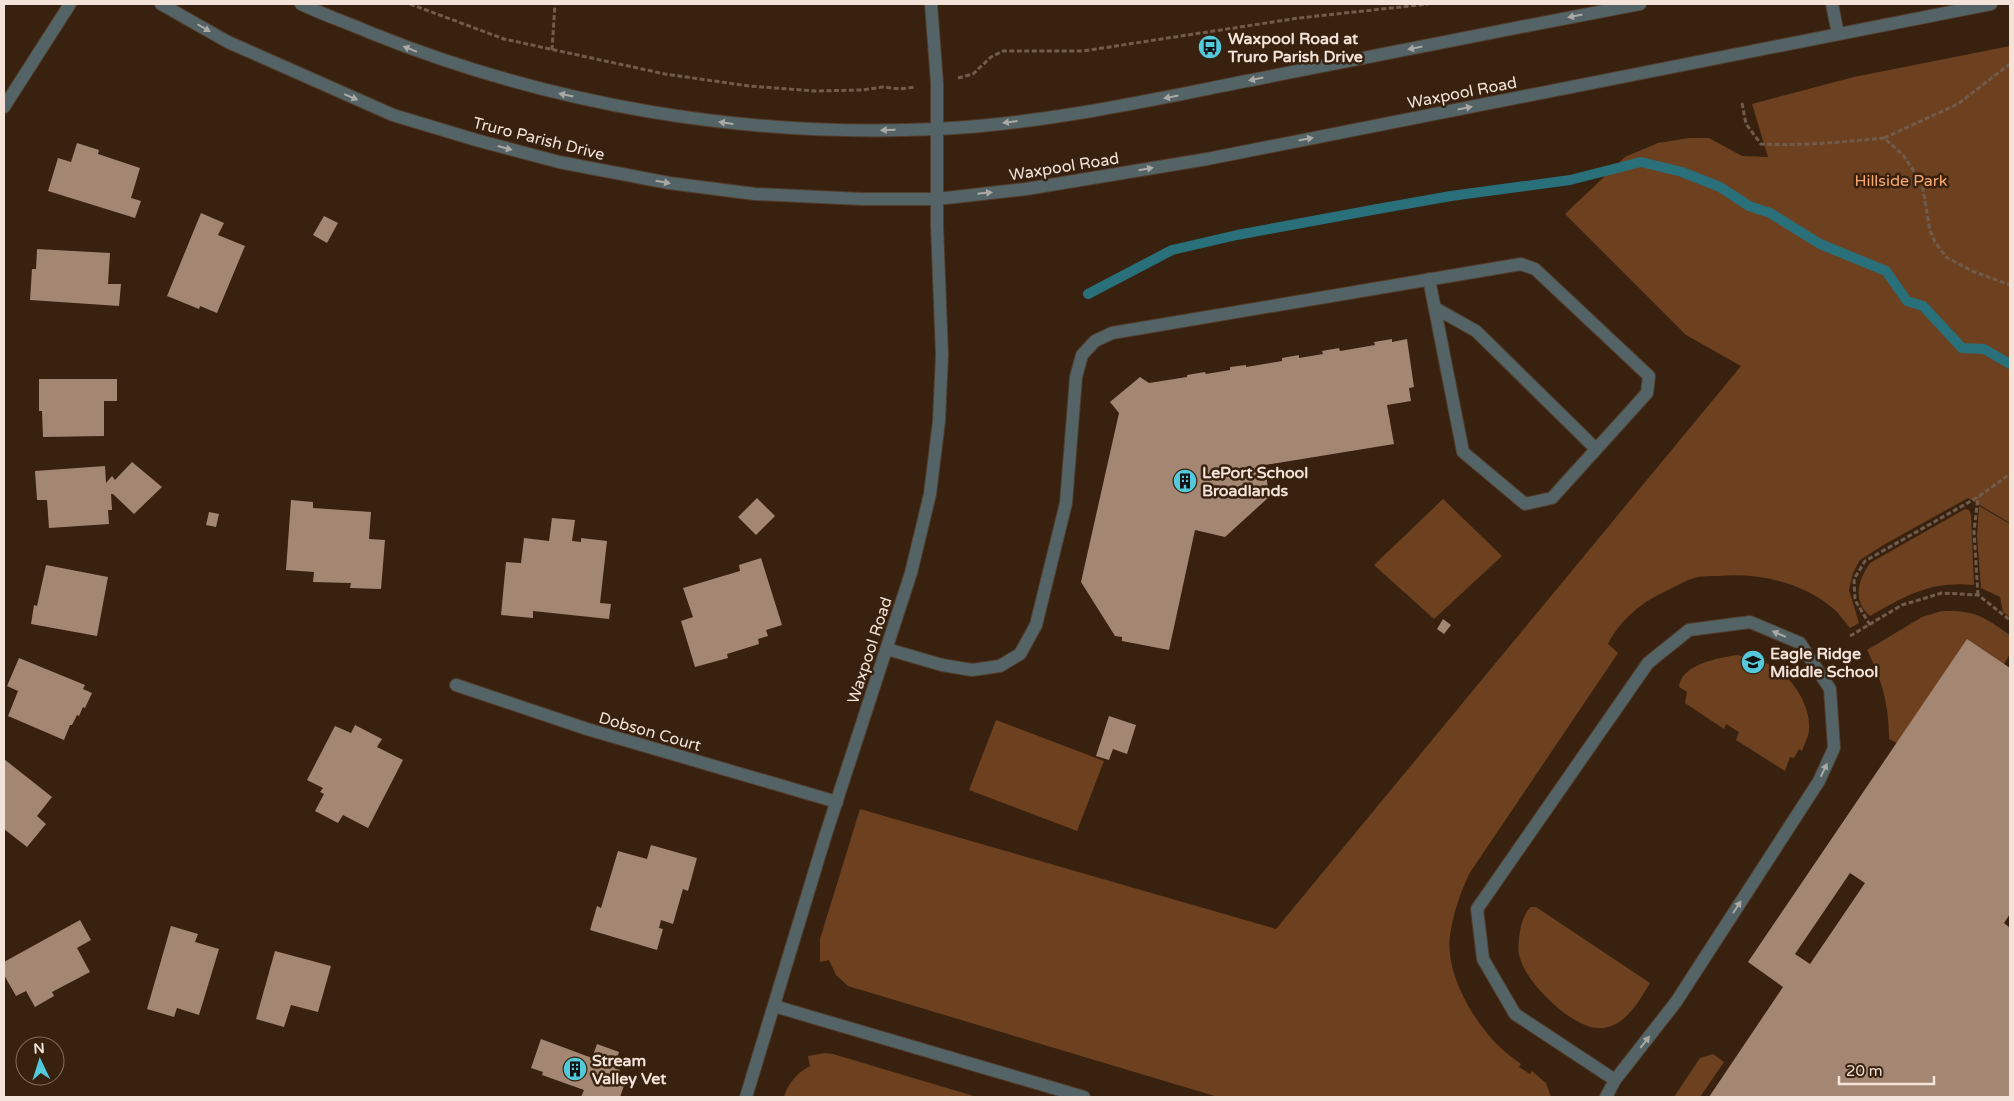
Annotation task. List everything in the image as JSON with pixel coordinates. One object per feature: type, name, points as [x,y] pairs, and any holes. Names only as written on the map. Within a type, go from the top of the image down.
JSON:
[{"type":"street","points":[[4,107],[70,4]]},
{"type":"street","name":"Truro Parish Drive","points":[[161,4],[228,42],[393,115],[559,162],[669,183],[755,194],[862,199],[937,199]]},
{"type":"street","points":[[301,4],[431,56],[520,85],[632,109],[735,124],[834,131],[937,129],[1006,123],[1123,106],[1640,4]]},
{"type":"street","name":"Waxpool Road","points":[[746,1097],[837,802],[911,572],[928,503],[939,422],[942,355],[937,199],[937,83],[931,4]]},
{"type":"street","points":[[1832,4],[1838,34]]},
{"type":"street","name":"Waxpool Road","points":[[937,199],[1026,189],[1207,159],[1991,4]]},
{"type":"street","points":[[886,649],[942,665],[972,670],[1000,666],[1020,654],[1036,625],[1066,503],[1076,377],[1082,355],[1095,341],[1112,334],[1430,279],[1521,264],[1535,269],[1649,376],[1647,393],[1552,498],[1525,504],[1463,452],[1430,279]]},
{"type":"street","points":[[1435,308],[1476,331],[1596,449]]},
{"type":"street","points":[[1606,1097],[1615,1080],[1676,1002],[1818,781],[1834,748],[1830,689],[1800,643],[1750,622],[1689,630],[1648,663],[1477,909],[1483,959],[1516,1014],[1615,1080]]},
{"type":"street","name":"Dobson Court","points":[[456,686],[587,729],[837,802]]},
{"type":"street","points":[[774,1006],[1084,1097]]},
{"type":"path","points":[[552,50],[555,4]]},
{"type":"path","points":[[1742,104],[1746,124],[1761,144],[1827,144],[1884,138],[1958,104],[2010,64]]},
{"type":"path","points":[[1884,138],[1903,155],[1922,183],[1930,231],[1934,242],[1946,257],[1972,271],[2010,285]]},
{"type":"path","points":[[1870,624],[1855,600],[1854,579],[1865,561],[1978,497],[2010,474]]},
{"type":"path","points":[[1978,497],[1974,531],[1978,595]]},
{"type":"path","points":[[1850,636],[1902,605],[1942,593],[1978,595],[2010,620]]},
{"type":"green space","name":"Hillside Park","points":[[2010,46],[2010,523],[1968,498],[1860,560],[1853,573],[1849,590],[1859,623],[1850,628],[1835,610],[1809,592],[1779,581],[1732,575],[1702,576],[1687,581],[1657,595],[1640,606],[1619,627],[1608,644],[1618,653],[1469,874],[1457,904],[1450,936],[1452,966],[1464,998],[1473,1013],[1492,1039],[1521,1064],[1519,1067],[1530,1074],[1532,1071],[1546,1083],[1551,1097],[1218,1097],[848,986],[836,975],[829,960],[820,962],[820,939],[860,809],[1276,929],[1741,366],[1686,335],[1565,214],[1625,157],[1658,143],[1689,138],[1709,138],[1742,156],[1768,157],[1752,104],[1854,77]]},
{"type":"green space","points":[[1443,499],[1502,556],[1434,619],[1374,565]]},
{"type":"green space","points":[[1979,506],[2010,524],[2010,617],[2003,612],[2000,597],[1981,588],[1977,536]]},
{"type":"green space","points":[[1965,509],[1969,510],[1971,515],[1974,585],[1945,585],[1920,591],[1870,616],[1861,604],[1859,590],[1862,576],[1870,563]]},
{"type":"green space","points":[[1942,611],[1972,613],[1993,624],[2010,635],[2010,654],[2004,664],[1897,743],[1889,739],[1888,715],[1884,693],[1867,650],[1922,617]]},
{"type":"green space","points":[[1737,655],[1762,661],[1778,670],[1792,683],[1807,710],[1809,729],[1802,751],[1799,749],[1794,758],[1790,757],[1785,771],[1736,740],[1739,732],[1726,724],[1724,729],[1685,703],[1687,692],[1679,687],[1681,679],[1686,673],[1711,660]]},
{"type":"green space","points":[[996,720],[1104,761],[1077,831],[969,790]]},
{"type":"green space","points":[[1531,907],[1536,907],[1650,983],[1626,1017],[1612,1026],[1604,1028],[1593,1027],[1580,1023],[1567,1015],[1542,992],[1524,968],[1519,951],[1520,931],[1525,915]]},
{"type":"green space","points":[[825,1053],[977,1097],[784,1097],[794,1079],[810,1066],[808,1056]]},
{"type":"green space","points":[[1713,1054],[1724,1062],[1700,1097],[1674,1097],[1700,1058]]},
{"type":"building","points":[[77,143],[99,150],[98,154],[140,168],[131,198],[141,201],[135,218],[48,191],[58,158],[71,162]]},
{"type":"building","points":[[201,213],[224,223],[218,235],[245,246],[217,313],[200,306],[199,309],[167,296]]},
{"type":"building","points":[[324,216],[338,223],[327,243],[313,235]]},
{"type":"building","points":[[37,249],[110,253],[108,284],[121,284],[119,306],[30,300],[32,269],[36,269]]},
{"type":"building","name":"LePort School Broadlands","points":[[1392,339],[1392,342],[1407,339],[1414,387],[1409,388],[1411,401],[1387,405],[1394,444],[1265,465],[1269,497],[1225,537],[1195,530],[1169,650],[1122,641],[1122,637],[1115,636],[1081,582],[1119,413],[1110,402],[1140,377],[1149,383],[1205,372],[1206,374],[1230,370],[1230,367],[1246,365],[1246,367],[1282,361],[1282,358],[1299,355],[1299,358],[1323,354],[1322,351],[1339,348],[1340,351],[1375,345],[1374,342]]},
{"type":"building","points":[[39,379],[117,379],[117,401],[104,401],[104,436],[43,437],[42,411],[39,411]]},
{"type":"building","points":[[132,462],[162,487],[134,514],[111,494],[112,510],[108,510],[109,524],[49,528],[47,500],[37,500],[35,471],[105,466],[106,483],[112,476],[115,480]]},
{"type":"building","points":[[757,498],[775,516],[756,535],[738,517]]},
{"type":"building","points":[[291,500],[313,502],[313,508],[371,512],[369,539],[385,540],[381,589],[350,588],[351,583],[313,582],[314,572],[286,570]]},
{"type":"building","points":[[209,512],[219,514],[216,527],[206,525]]},
{"type":"building","points":[[552,518],[575,520],[572,541],[581,542],[581,538],[607,541],[600,603],[611,604],[609,619],[533,611],[533,618],[501,615],[506,562],[521,563],[524,538],[549,541]]},
{"type":"building","points":[[761,558],[782,625],[766,630],[768,636],[758,639],[759,644],[727,654],[728,658],[695,667],[681,621],[693,617],[683,588],[740,571],[739,565]]},
{"type":"building","points":[[46,565],[108,577],[97,636],[31,624],[34,605],[37,606]]},
{"type":"building","points":[[1443,619],[1451,625],[1444,634],[1437,629]]},
{"type":"building","points":[[1967,639],[2010,668],[2010,914],[2004,923],[2010,928],[2010,1097],[1709,1097],[1783,987],[1748,962]],"holes":[[[1850,873],[1865,883],[1810,964],[1795,954]]]},
{"type":"building","points":[[19,658],[85,685],[83,689],[92,693],[85,708],[83,707],[79,716],[77,715],[72,725],[70,725],[64,740],[8,716],[18,691],[7,686]]},
{"type":"building","points":[[1109,716],[1136,725],[1127,754],[1113,749],[1109,760],[1096,756]]},
{"type":"building","points":[[355,725],[382,739],[377,747],[403,760],[368,828],[343,815],[338,823],[315,811],[324,794],[320,792],[323,788],[307,780],[335,726],[351,733]]},
{"type":"building","points":[[4,759],[52,797],[37,816],[46,824],[27,847],[4,829]]},
{"type":"building","points":[[651,845],[697,858],[688,891],[683,889],[673,924],[661,920],[659,928],[663,929],[657,950],[590,930],[597,906],[601,908],[618,851],[647,859]]},
{"type":"building","points":[[80,920],[91,940],[77,948],[90,972],[52,992],[54,996],[35,1007],[26,991],[16,996],[4,975],[4,962]]},
{"type":"building","points":[[171,926],[198,934],[195,942],[219,949],[199,1015],[177,1008],[174,1017],[147,1009]]},
{"type":"building","points":[[275,951],[331,966],[318,1012],[291,1005],[284,1027],[256,1019]]},
{"type":"building","name":"Stream Valley Vet","points":[[541,1039],[592,1058],[597,1044],[619,1052],[614,1068],[620,1070],[619,1074],[627,1077],[620,1097],[581,1097],[584,1090],[542,1075],[543,1072],[531,1068]]},
{"type":"waterway","points":[[1088,294],[1172,250],[1237,235],[1451,196],[1570,180],[1641,162],[1682,172],[1720,187],[1749,206],[1770,213],[1820,244],[1886,271],[1907,301],[1923,306],[1962,348],[1984,349],[2010,364]]},
{"type":"place","name":"Waxpool Road at Truro Parish Drive","points":[[1210,47]]},
{"type":"place","name":"LePort School Broadlands","points":[[1185,481]]},
{"type":"place","name":"Eagle Ridge Middle School","points":[[1753,662]]},
{"type":"place","name":"Stream Valley Vet","points":[[575,1069]]}]
